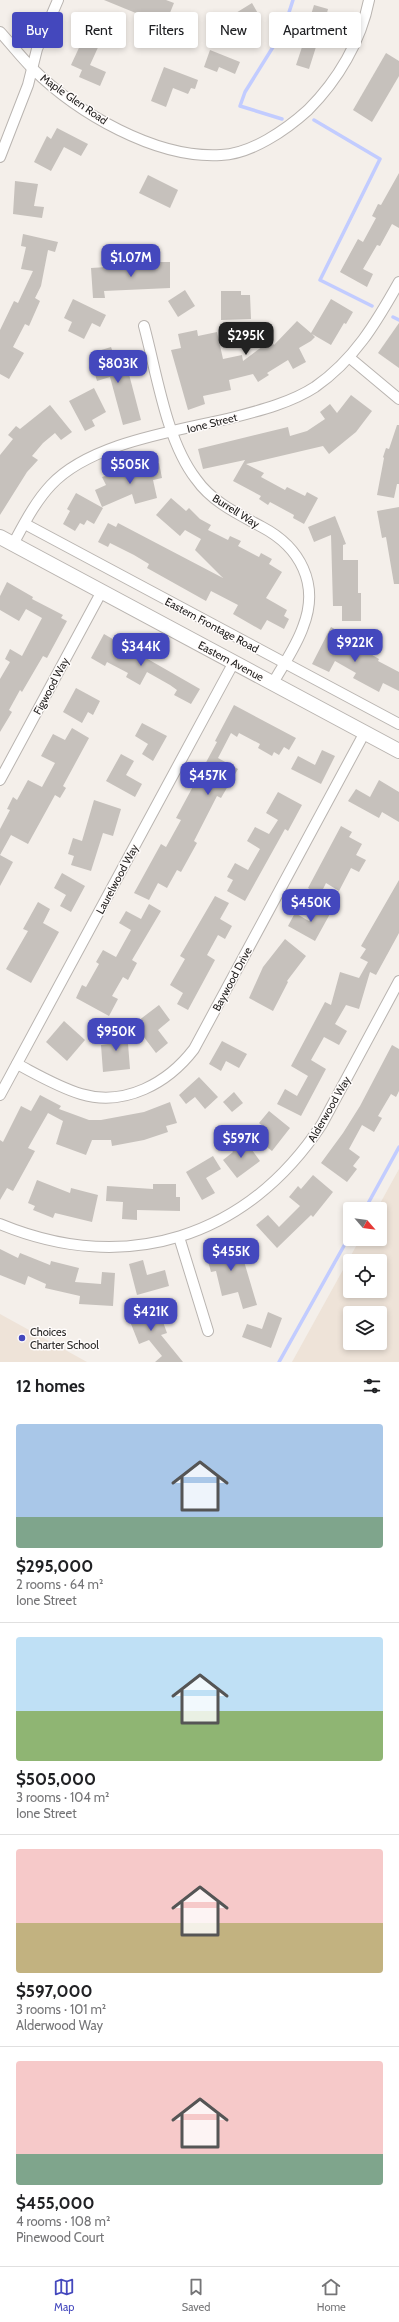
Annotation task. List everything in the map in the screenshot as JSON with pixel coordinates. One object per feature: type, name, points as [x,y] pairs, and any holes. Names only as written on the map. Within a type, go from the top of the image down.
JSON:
[{"type":"main road","name":"Eastern Avenue","points":[[0,537],[399,751]]},
{"type":"street","points":[[0,157],[28,85],[37,49],[58,0]]},
{"type":"street","name":"Maple Glen Road","points":[[0,32],[32,68],[91,113],[146,142],[175,152],[222,156],[241,151],[276,134],[303,114],[316,101],[332,83],[346,61],[364,20],[369,0]]},
{"type":"street","name":"Ione Street","points":[[13,544],[34,507],[52,484],[82,460],[118,446],[245,414],[284,401],[314,387],[350,358],[367,337],[399,282]]},
{"type":"street","name":"Burrell Way","points":[[144,326],[172,432],[187,466],[205,489],[230,510],[284,541],[295,553],[308,581],[308,613],[303,628],[273,683]]},
{"type":"street","points":[[350,358],[399,399]]},
{"type":"street","name":"Eastern Frontage Road","points":[[24,524],[399,724]]},
{"type":"street","name":"Figwood Way","points":[[0,780],[102,591]]},
{"type":"street","name":"Laurelwood Way","points":[[0,1095],[234,662]]},
{"type":"street","name":"Baywood Drive","points":[[17,1064],[65,1089],[101,1097],[119,1096],[142,1090],[169,1076],[182,1064],[194,1049],[365,732]]},
{"type":"street","name":"Alderwood Way","points":[[0,1224],[48,1241],[100,1247],[139,1245],[179,1236],[206,1227],[229,1215],[257,1197],[291,1166],[322,1124],[399,981]]},
{"type":"street","points":[[179,1236],[208,1331]]},
{"type":"shaded area","points":[[399,1169],[399,1362],[292,1362],[343,1270],[343,1298],[387,1298],[387,1254],[352,1254],[356,1246],[387,1246],[387,1202],[381,1202]]},
{"type":"shaded area","name":"Choices Charter School","points":[[0,1314],[87,1362],[0,1362]]},
{"type":"building","points":[[104,0],[166,0],[174,3],[170,12],[134,12]]},
{"type":"building","points":[[252,3],[257,12],[237,12]]},
{"type":"building","points":[[314,5],[328,9],[327,12],[312,12]]},
{"type":"building","points":[[79,48],[98,48],[90,65],[106,72],[100,86],[79,77],[82,70],[71,65]]},
{"type":"building","points":[[302,48],[316,48],[309,69],[296,65]]},
{"type":"building","points":[[210,50],[240,62],[235,74],[219,67],[217,72],[204,67]]},
{"type":"building","points":[[386,53],[399,61],[399,76],[372,122],[353,110]]},
{"type":"building","points":[[164,67],[198,80],[195,89],[191,88],[188,94],[173,88],[166,107],[151,101]]},
{"type":"building","points":[[57,128],[88,144],[81,156],[64,147],[51,171],[34,162],[47,136],[51,139]]},
{"type":"building","points":[[399,173],[399,228],[392,224],[380,246],[377,245],[363,269],[373,274],[367,287],[340,272],[358,239],[363,242],[376,218],[372,216],[378,204],[381,205]]},
{"type":"building","points":[[148,175],[178,190],[170,208],[139,193]]},
{"type":"building","points":[[15,181],[38,184],[34,206],[44,207],[42,218],[13,214]]},
{"type":"building","points":[[23,234],[58,242],[55,252],[48,250],[41,286],[35,298],[40,301],[29,326],[25,324],[13,347],[24,353],[9,379],[0,374],[0,330],[14,301],[18,303],[33,271],[21,269],[26,247],[21,246]]},
{"type":"building","points":[[138,262],[170,262],[170,288],[104,291],[105,298],[93,298],[91,268],[138,265]]},
{"type":"building","points":[[185,290],[195,306],[178,317],[168,301]]},
{"type":"building","points":[[221,291],[241,291],[241,295],[250,295],[251,319],[221,320]]},
{"type":"building","points":[[73,299],[106,315],[100,327],[92,323],[84,339],[68,331],[72,322],[64,318]]},
{"type":"building","points":[[331,299],[353,312],[346,324],[344,323],[331,345],[312,334],[315,337],[299,348],[306,362],[293,369],[288,360],[267,373],[269,375],[258,382],[253,374],[229,380],[231,390],[203,396],[205,404],[188,410],[171,350],[181,348],[178,334],[197,330],[198,336],[217,332],[223,359],[242,355],[243,361],[271,340],[274,345],[297,321],[311,333]]},
{"type":"building","points":[[399,323],[399,368],[378,353]]},
{"type":"building","points":[[111,347],[116,361],[125,359],[141,420],[123,425],[110,377],[97,381],[91,361],[100,357],[98,351]]},
{"type":"building","points":[[94,388],[106,412],[92,420],[95,426],[85,431],[69,401]]},
{"type":"building","points":[[351,395],[372,411],[356,432],[329,454],[323,446],[246,464],[264,473],[261,477],[285,490],[287,487],[305,496],[307,492],[318,498],[304,524],[293,518],[294,515],[270,502],[268,505],[259,499],[261,496],[233,481],[245,460],[203,469],[198,449],[288,427],[290,436],[307,431],[325,419],[320,412],[330,404],[337,413]]},
{"type":"building","points":[[50,405],[72,432],[61,440],[55,433],[43,443],[32,456],[38,460],[27,472],[0,515],[0,455],[13,439],[8,435],[16,426],[20,429]]},
{"type":"building","points":[[397,425],[399,425],[399,484],[397,484],[394,498],[377,495],[383,457],[386,448],[389,449]]},
{"type":"building","points":[[148,462],[149,466],[159,463],[162,478],[153,480],[157,498],[135,504],[132,494],[102,507],[95,490],[106,485],[102,477]]},
{"type":"building","points":[[76,493],[103,508],[94,524],[87,520],[84,525],[80,523],[75,531],[63,524],[70,511],[67,509]]},
{"type":"building","points":[[171,498],[186,511],[189,508],[200,519],[211,525],[208,530],[228,540],[230,536],[241,541],[238,546],[259,557],[261,553],[272,559],[269,564],[282,572],[266,598],[287,610],[284,616],[289,619],[284,629],[267,620],[261,630],[233,614],[238,605],[211,591],[206,601],[147,568],[149,564],[134,555],[110,543],[108,547],[98,542],[108,523],[116,527],[118,523],[223,578],[195,550],[201,539],[185,530],[180,536],[156,515]]},
{"type":"building","points":[[399,507],[399,584],[394,584],[386,537],[382,538],[377,511]]},
{"type":"building","points":[[335,516],[346,544],[343,545],[343,560],[358,560],[358,593],[361,593],[361,621],[342,621],[342,606],[333,606],[331,535],[314,542],[308,527]]},
{"type":"building","points":[[7,582],[33,597],[32,599],[63,615],[61,618],[67,621],[47,658],[43,656],[22,692],[20,690],[9,710],[12,712],[0,732],[0,679],[10,662],[5,659],[10,649],[22,656],[42,618],[26,609],[19,621],[0,610],[0,596]]},
{"type":"building","points":[[331,627],[347,636],[343,644],[360,653],[362,649],[379,659],[378,661],[399,672],[399,691],[383,683],[379,692],[353,678],[356,673],[335,661],[329,672],[312,664]]},
{"type":"building","points":[[104,634],[200,689],[191,704],[174,695],[177,690],[147,672],[140,685],[126,677],[128,673],[107,662],[105,666],[91,658]]},
{"type":"building","points":[[76,688],[100,701],[93,715],[88,712],[82,723],[63,712]]},
{"type":"building","points":[[234,705],[296,738],[289,750],[284,747],[279,755],[274,752],[272,756],[258,748],[260,744],[239,733],[237,737],[231,733],[218,758],[238,769],[221,798],[217,796],[194,841],[197,843],[181,872],[177,870],[167,888],[158,883],[149,900],[134,893],[161,844],[166,847],[181,820],[176,818],[217,742],[215,741]]},
{"type":"building","points":[[142,723],[167,736],[153,761],[142,754],[148,744],[135,736]]},
{"type":"building","points":[[72,728],[89,738],[63,786],[66,788],[60,798],[55,795],[28,844],[11,835],[0,855],[0,829],[10,810],[7,809],[13,797],[17,800],[28,780],[42,787],[55,763],[41,756],[53,734],[65,740]]},
{"type":"building","points":[[322,750],[335,756],[321,784],[291,769],[298,756],[315,765]]},
{"type":"building","points":[[121,754],[134,761],[126,775],[142,784],[135,797],[106,781]]},
{"type":"building","points":[[379,780],[399,792],[399,822],[382,812],[379,818],[348,801],[356,789],[370,797]]},
{"type":"building","points":[[278,792],[302,805],[288,831],[285,829],[245,901],[227,891],[233,880],[227,877],[235,863],[248,870],[260,849],[247,841],[255,827],[269,834],[278,820],[266,813]]},
{"type":"building","points":[[94,800],[121,809],[113,836],[103,833],[91,871],[71,865],[74,856],[68,854],[73,838],[82,841]]},
{"type":"building","points":[[341,826],[352,832],[349,837],[362,844],[356,855],[366,860],[359,872],[351,868],[339,891],[326,883],[320,895],[308,888]]},
{"type":"building","points":[[0,855],[13,862],[0,886]]},
{"type":"building","points":[[62,873],[85,886],[71,912],[60,906],[66,895],[54,888]]},
{"type":"building","points":[[399,880],[399,933],[376,975],[370,972],[359,1009],[346,1005],[335,1024],[347,1031],[339,1045],[324,1037],[311,1060],[326,1069],[301,1116],[277,1104],[285,1089],[297,1096],[308,1076],[291,1066],[325,1002],[331,1005],[340,972],[359,978],[368,962],[360,958],[366,949],[361,946]]},
{"type":"building","points":[[215,896],[229,903],[220,919],[232,926],[225,939],[218,935],[207,955],[215,960],[188,1010],[177,1004],[183,993],[170,985],[185,959],[180,956]]},
{"type":"building","points":[[38,902],[50,909],[43,923],[59,932],[31,983],[6,969],[28,931],[23,929]]},
{"type":"building","points":[[149,904],[161,911],[132,960],[137,963],[128,980],[123,977],[112,996],[118,999],[109,1016],[76,998],[82,985],[86,987],[99,964],[96,962],[103,950],[116,957],[131,930],[119,923],[126,911],[141,919]]},
{"type":"building","points":[[318,905],[331,912],[315,941],[288,926],[295,913],[309,921]]},
{"type":"building","points":[[285,939],[306,956],[287,981],[288,982],[273,1011],[249,998],[263,967]]},
{"type":"building","points":[[159,1005],[170,1020],[158,1030],[168,1043],[156,1053],[134,1024]]},
{"type":"building","points":[[64,1021],[85,1040],[67,1061],[46,1042]]},
{"type":"building","points":[[127,1031],[130,1069],[103,1072],[101,1045],[108,1044],[107,1033]]},
{"type":"building","points":[[222,1041],[247,1054],[239,1068],[226,1061],[221,1071],[209,1064]]},
{"type":"building","points":[[392,1045],[399,1049],[399,1091],[396,1097],[391,1094],[378,1116],[382,1118],[374,1132],[362,1125],[349,1149],[360,1157],[353,1166],[357,1169],[347,1182],[321,1163],[343,1133],[360,1106]]},
{"type":"building","points":[[199,1077],[218,1097],[205,1109],[195,1097],[186,1104],[179,1095]]},
{"type":"building","points":[[234,1092],[243,1103],[232,1112],[223,1102]]},
{"type":"building","points":[[40,1095],[61,1106],[59,1109],[89,1120],[101,1120],[144,1112],[170,1102],[177,1123],[166,1126],[168,1132],[144,1140],[112,1146],[111,1140],[92,1140],[86,1155],[56,1144],[63,1121],[48,1113],[28,1148],[35,1151],[13,1191],[7,1188],[0,1200],[0,1140],[3,1142],[21,1106],[31,1111]]},
{"type":"building","points":[[269,1111],[290,1128],[272,1151],[255,1138],[264,1127],[259,1123]]},
{"type":"building","points":[[244,1139],[260,1161],[237,1178],[223,1160],[233,1152],[231,1149]]},
{"type":"building","points":[[213,1156],[221,1169],[206,1178],[215,1193],[202,1200],[186,1172]]},
{"type":"building","points":[[313,1175],[333,1192],[313,1217],[311,1215],[277,1248],[256,1225],[268,1215],[279,1227],[300,1206],[289,1197],[298,1186],[301,1189]]},
{"type":"building","points":[[37,1180],[70,1193],[71,1188],[98,1195],[92,1222],[55,1213],[53,1218],[33,1210],[35,1206],[28,1203]]},
{"type":"building","points":[[153,1184],[176,1184],[176,1197],[180,1197],[180,1211],[137,1210],[137,1220],[122,1219],[123,1202],[106,1201],[107,1186],[153,1189]]},
{"type":"building","points":[[217,1238],[222,1253],[240,1248],[257,1305],[243,1309],[238,1292],[222,1296],[216,1271],[211,1272],[203,1243]]},
{"type":"building","points":[[0,1249],[18,1258],[20,1253],[50,1265],[51,1261],[79,1268],[75,1282],[101,1284],[102,1272],[115,1273],[113,1306],[79,1304],[80,1296],[45,1288],[46,1284],[28,1276],[25,1285],[0,1275]]},
{"type":"building","points":[[143,1260],[147,1275],[165,1270],[169,1286],[137,1295],[129,1264]]},
{"type":"building","points":[[143,1302],[152,1323],[162,1319],[167,1333],[161,1335],[183,1362],[155,1362],[162,1356],[149,1340],[139,1344],[125,1309]]},
{"type":"building","points":[[268,1312],[282,1318],[271,1348],[242,1337],[247,1324],[262,1329]]},
{"type":"waterway","points":[[282,119],[240,106],[245,92],[283,31],[293,0]]},
{"type":"waterway","points":[[314,120],[380,159],[320,280],[372,306]]},
{"type":"waterway","points":[[393,317],[399,320]]},
{"type":"waterway","points":[[369,1202],[399,1147]]},
{"type":"waterway","points":[[279,1362],[344,1246]]},
{"type":"place","name":"Choices Charter School","points":[[22,1338]]}]
